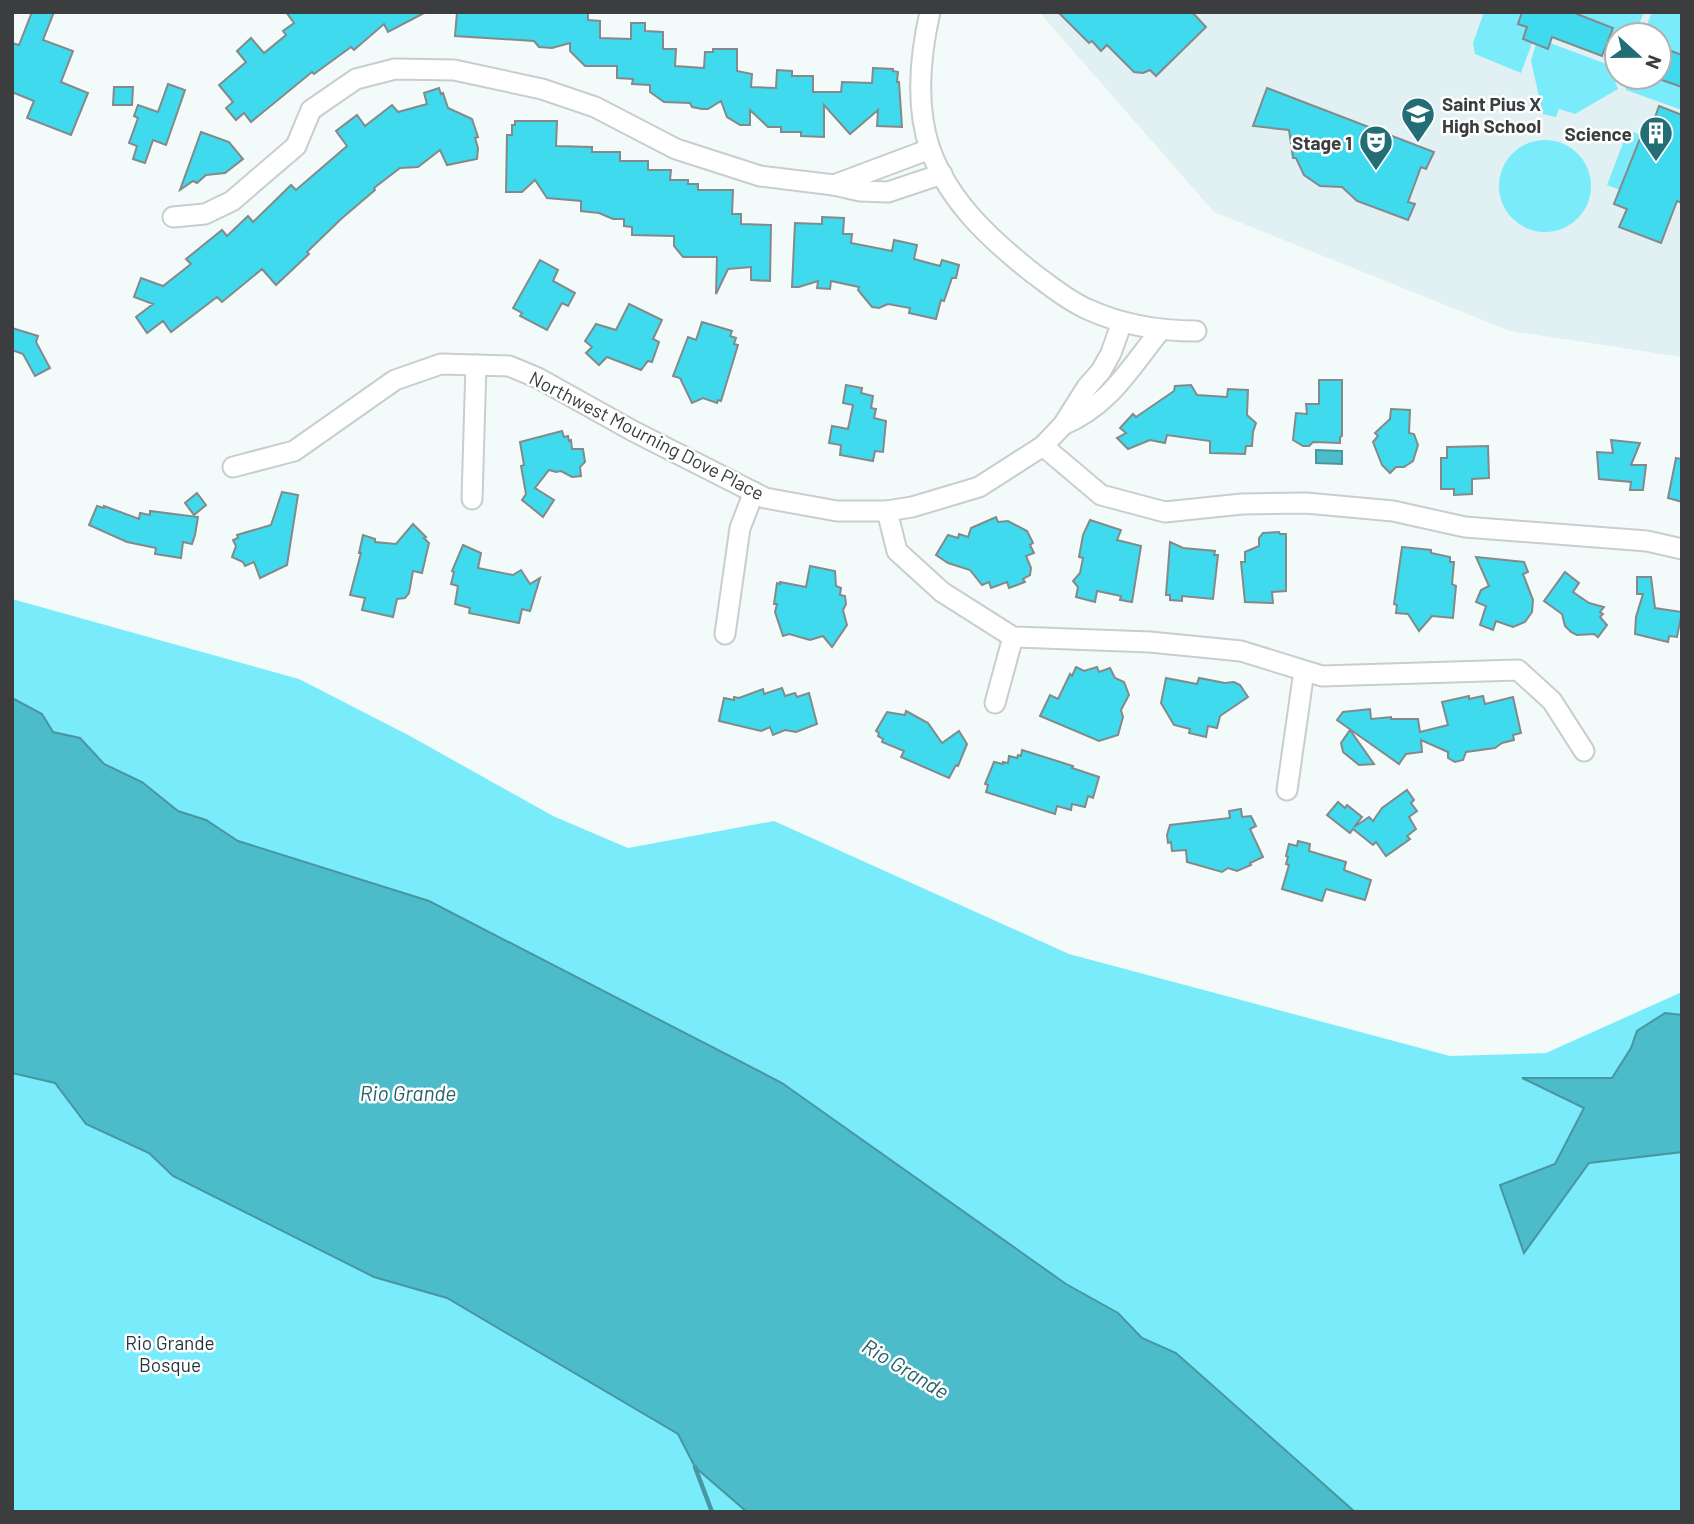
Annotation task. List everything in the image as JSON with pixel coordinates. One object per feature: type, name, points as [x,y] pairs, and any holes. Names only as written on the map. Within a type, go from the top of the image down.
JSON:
[{"type":"street","points":[[930,12],[923,40],[920,79],[925,129],[930,149],[942,174],[972,218],[1001,248],[1069,300],[1122,322],[1160,331],[1196,331]]},
{"type":"street","points":[[173,217],[205,214],[232,201],[296,146],[312,110],[356,79],[396,69],[454,70],[542,89],[595,107],[676,149],[760,176],[860,191],[888,191],[942,174]]},
{"type":"street","points":[[834,185],[930,149]]},
{"type":"street","name":"Northwest Mourning Dove Place","points":[[233,467],[294,451],[395,380],[440,364],[509,366],[538,377],[633,432],[765,498],[837,511],[887,511],[912,507],[979,487],[1043,446],[1063,425],[1087,387],[1101,371],[1111,353],[1122,322]]},
{"type":"street","name":"Northwest Mourning Dove Place","points":[[1063,425],[1085,416],[1112,393],[1160,331]]},
{"type":"street","points":[[472,499],[476,365]]},
{"type":"street","points":[[1043,446],[1101,495],[1166,512],[1242,504],[1306,503],[1393,511],[1465,527],[1647,541],[1682,549]]},
{"type":"street","points":[[725,634],[740,528],[754,492]]},
{"type":"street","points":[[887,511],[897,551],[942,592],[1013,637],[1150,642],[1241,651],[1322,676],[1518,670],[1552,701],[1584,751]]},
{"type":"street","points":[[996,703],[1013,637]]},
{"type":"street","points":[[1287,790],[1304,671]]},
{"type":"shaded area","name":"Saint Pius X High School","points":[[1039,12],[1682,12],[1682,357],[1510,331],[1214,212]]},
{"type":"green space","points":[[1484,12],[1522,12],[1518,24],[1527,27],[1523,39],[1532,43],[1521,73],[1475,54],[1473,43]]},
{"type":"green space","points":[[1644,12],[1640,21],[1603,21],[1603,25],[1573,13]]},
{"type":"green space","points":[[1652,12],[1682,12],[1682,55],[1673,52],[1673,21],[1648,21]]},
{"type":"green space","points":[[1550,43],[1603,63],[1603,91],[1615,91],[1575,114],[1559,109],[1556,117],[1543,114],[1531,61],[1536,44]]},
{"type":"green space","points":[[1673,84],[1682,87],[1682,110],[1629,91],[1673,91]]},
{"type":"green space","points":[[1628,130],[1641,135],[1620,190],[1607,185]]},
{"type":"green space","points":[[1545,140],[1562,144],[1577,154],[1587,169],[1591,186],[1587,203],[1577,218],[1562,228],[1545,232],[1528,228],[1513,218],[1503,203],[1499,186],[1503,169],[1513,154],[1528,144]]},
{"type":"green space","points":[[12,599],[299,679],[410,736],[553,816],[628,848],[774,821],[1069,954],[1450,1056],[1546,1053],[1682,992],[1682,1512],[1355,1512],[1176,1353],[1142,1338],[1118,1313],[1066,1284],[782,1083],[429,901],[238,841],[206,820],[178,811],[142,782],[104,764],[80,738],[53,732],[42,714],[12,698]]},
{"type":"green space","name":"Rio Grande Bosque","points":[[12,1073],[55,1083],[87,1124],[149,1153],[173,1176],[374,1277],[447,1298],[678,1434],[695,1467],[747,1512],[12,1512]]},
{"type":"water","points":[[1316,450],[1342,451],[1342,464],[1316,463]]},
{"type":"water","name":"Rio Grande","points":[[12,698],[42,714],[53,732],[80,738],[104,764],[142,782],[178,811],[206,820],[238,841],[429,901],[782,1083],[1066,1284],[1118,1313],[1142,1338],[1176,1353],[1355,1512],[747,1512],[695,1467],[678,1434],[447,1298],[374,1277],[173,1176],[149,1153],[86,1124],[55,1083],[12,1073]]},
{"type":"water","points":[[1665,1013],[1682,1015],[1682,1152],[1589,1163],[1524,1253],[1500,1185],[1555,1164],[1584,1108],[1522,1078],[1612,1078],[1631,1048],[1637,1031]]},
{"type":"building","points":[[32,12],[54,12],[43,40],[73,51],[61,82],[88,93],[71,135],[27,118],[34,101],[12,92],[12,43],[19,45]]},
{"type":"building","points":[[286,12],[426,12],[388,32],[384,24],[354,50],[351,47],[314,74],[312,72],[251,122],[244,113],[236,120],[226,108],[233,102],[219,85],[246,62],[237,51],[251,38],[264,53],[286,35],[283,31],[294,23]]},
{"type":"building","points":[[457,12],[588,12],[588,20],[600,21],[600,38],[631,39],[631,23],[645,23],[645,31],[663,32],[663,49],[676,49],[675,66],[704,68],[705,52],[713,52],[713,49],[737,49],[737,71],[752,74],[751,87],[776,88],[777,70],[792,71],[792,76],[813,76],[813,92],[841,92],[842,82],[872,83],[873,68],[893,69],[898,72],[902,127],[877,126],[878,110],[850,134],[824,105],[824,137],[801,136],[801,132],[781,132],[781,127],[768,127],[750,110],[750,125],[740,125],[727,117],[721,101],[708,109],[692,107],[690,103],[664,102],[650,92],[650,85],[632,84],[633,79],[617,78],[617,66],[585,66],[570,51],[570,43],[552,48],[539,47],[534,41],[455,36]]},
{"type":"building","points":[[1058,12],[1192,12],[1206,27],[1156,76],[1150,70],[1143,73],[1134,72],[1107,45],[1101,51],[1092,41],[1089,43]]},
{"type":"building","points":[[1522,12],[1572,12],[1603,24],[1603,53],[1602,56],[1552,37],[1548,49],[1523,39],[1527,27],[1518,24]]},
{"type":"building","points":[[1673,52],[1682,55],[1682,87],[1673,84]]},
{"type":"building","points":[[168,84],[185,90],[166,145],[153,140],[145,163],[133,159],[137,146],[129,143],[138,118],[134,116],[138,105],[158,112]]},
{"type":"building","points":[[114,87],[133,87],[132,105],[113,105]]},
{"type":"building","points":[[439,88],[448,108],[472,119],[478,137],[475,138],[477,159],[447,165],[440,150],[418,167],[400,168],[341,219],[276,285],[262,269],[222,302],[217,297],[171,332],[163,321],[147,333],[136,317],[153,304],[134,297],[141,278],[163,286],[191,264],[186,259],[222,230],[227,236],[248,216],[253,222],[291,185],[296,190],[347,146],[336,131],[357,115],[365,126],[392,105],[398,112],[427,104],[424,93]]},
{"type":"building","points":[[1267,88],[1434,152],[1426,169],[1421,167],[1408,202],[1415,204],[1408,220],[1357,201],[1342,187],[1320,186],[1304,175],[1296,158],[1293,158],[1289,130],[1253,126]]},
{"type":"building","name":"Science","points":[[1659,106],[1682,115],[1682,203],[1677,201],[1661,243],[1619,227],[1627,209],[1614,204],[1647,121],[1653,123]]},
{"type":"building","points":[[515,121],[557,121],[556,146],[592,147],[592,152],[620,152],[620,161],[648,161],[648,170],[671,170],[670,180],[688,180],[688,184],[698,184],[698,190],[733,190],[732,214],[741,214],[741,224],[771,225],[770,281],[751,280],[751,267],[728,269],[716,294],[717,257],[683,257],[674,246],[674,236],[632,235],[632,227],[624,226],[624,219],[581,211],[581,201],[547,198],[535,180],[522,192],[506,192],[507,135],[512,135]]},
{"type":"building","points":[[201,132],[229,142],[243,159],[225,173],[206,175],[197,183],[193,181],[180,190]]},
{"type":"building","points":[[822,217],[844,218],[843,234],[852,234],[851,243],[892,251],[894,240],[917,245],[914,259],[940,266],[942,260],[959,265],[956,278],[952,278],[944,301],[941,300],[936,319],[909,313],[910,308],[888,304],[879,308],[872,307],[858,290],[859,287],[831,281],[830,289],[817,288],[818,281],[792,287],[795,223],[822,224]]},
{"type":"building","points":[[540,260],[558,270],[553,281],[575,293],[568,306],[562,303],[547,330],[520,316],[522,313],[513,308]]},
{"type":"building","points":[[629,304],[662,320],[653,339],[659,342],[652,362],[648,361],[641,370],[607,357],[599,365],[586,353],[592,347],[585,341],[596,324],[616,330]]},
{"type":"building","points":[[702,322],[732,331],[730,336],[736,338],[734,344],[738,345],[721,401],[718,400],[717,403],[703,398],[692,403],[680,378],[673,376],[688,337],[696,340]]},
{"type":"building","points":[[12,328],[38,336],[36,342],[50,368],[35,376],[23,354],[12,350]]},
{"type":"building","points":[[1319,380],[1342,380],[1342,436],[1340,443],[1313,442],[1309,446],[1303,446],[1293,440],[1296,413],[1307,414],[1306,404],[1319,404]]},
{"type":"building","points":[[846,385],[862,388],[861,393],[873,396],[871,408],[876,409],[874,418],[886,421],[883,452],[875,451],[873,461],[840,455],[841,445],[829,443],[832,426],[848,429],[853,405],[843,403]]},
{"type":"building","points":[[1191,385],[1197,395],[1227,397],[1228,389],[1248,390],[1247,415],[1256,423],[1252,446],[1246,446],[1245,454],[1210,453],[1210,441],[1167,435],[1165,443],[1150,440],[1128,449],[1117,438],[1126,433],[1120,428],[1133,414],[1136,417],[1174,391],[1175,386]]},
{"type":"building","points":[[1391,409],[1410,410],[1409,433],[1414,434],[1418,445],[1413,461],[1404,467],[1396,467],[1390,473],[1382,465],[1373,442],[1378,436],[1375,433],[1390,419]]},
{"type":"building","points":[[562,431],[564,437],[568,436],[569,441],[571,440],[572,449],[583,449],[585,462],[580,467],[581,476],[572,477],[561,471],[549,470],[535,488],[554,500],[543,517],[522,500],[526,494],[520,442]]},
{"type":"building","points":[[1611,440],[1640,443],[1631,465],[1646,465],[1643,490],[1630,490],[1631,482],[1599,479],[1597,452],[1613,453]]},
{"type":"building","points":[[1488,446],[1489,478],[1472,479],[1472,494],[1454,495],[1454,489],[1441,489],[1441,458],[1447,458],[1447,447]]},
{"type":"building","points":[[1676,458],[1682,459],[1682,502],[1668,498]]},
{"type":"building","points":[[282,492],[298,495],[287,565],[260,578],[254,562],[245,566],[243,562],[232,557],[236,546],[233,540],[238,538],[237,535],[271,525]]},
{"type":"building","points":[[197,493],[206,505],[194,515],[185,503]]},
{"type":"building","points":[[97,506],[139,519],[140,513],[150,515],[150,511],[198,517],[192,544],[183,542],[181,558],[155,554],[156,548],[127,542],[89,525]]},
{"type":"building","points":[[996,517],[998,522],[1008,521],[1027,531],[1033,543],[1030,545],[1034,553],[1026,556],[1031,568],[1030,575],[1023,579],[1025,582],[1009,588],[1007,582],[991,588],[989,582],[982,585],[970,570],[948,563],[936,555],[948,535],[968,537],[971,528]]},
{"type":"building","points":[[1090,520],[1121,530],[1117,540],[1141,546],[1132,602],[1120,600],[1121,596],[1097,591],[1095,602],[1076,597],[1078,587],[1073,581],[1080,573],[1083,558],[1079,557],[1083,535]]},
{"type":"building","points":[[413,524],[429,543],[422,573],[413,571],[409,593],[405,598],[397,599],[393,617],[362,610],[365,598],[350,595],[363,535],[375,539],[375,542],[396,544]]},
{"type":"building","points":[[1263,533],[1286,534],[1286,591],[1272,592],[1273,603],[1245,602],[1241,562],[1245,562],[1245,552],[1259,546],[1259,538]]},
{"type":"building","points":[[1170,542],[1183,548],[1215,551],[1214,555],[1218,555],[1213,599],[1182,596],[1182,601],[1170,600],[1170,595],[1166,595]]},
{"type":"building","points":[[463,545],[481,553],[478,568],[513,575],[521,570],[530,584],[540,578],[530,611],[522,609],[519,623],[469,613],[470,608],[455,604],[458,586],[451,584],[452,571]]},
{"type":"building","points":[[1402,547],[1431,550],[1431,553],[1450,557],[1450,562],[1454,562],[1452,584],[1456,586],[1453,618],[1432,616],[1419,631],[1408,614],[1396,613],[1397,605],[1394,604]]},
{"type":"building","points":[[1476,557],[1524,562],[1528,572],[1523,574],[1533,600],[1532,612],[1525,622],[1513,627],[1496,621],[1493,630],[1480,625],[1486,606],[1476,602],[1481,590],[1489,586]]},
{"type":"building","points":[[810,566],[835,571],[836,586],[841,588],[840,595],[845,596],[846,604],[843,610],[847,625],[832,647],[823,636],[810,640],[789,634],[783,636],[775,612],[777,583],[806,587]]},
{"type":"building","points":[[1565,572],[1579,583],[1573,592],[1589,603],[1604,607],[1600,617],[1607,625],[1598,637],[1594,634],[1577,635],[1571,632],[1565,626],[1562,614],[1544,601]]},
{"type":"building","points":[[1637,577],[1651,577],[1655,608],[1682,612],[1677,637],[1669,636],[1668,642],[1635,634],[1636,617],[1643,594],[1637,594]]},
{"type":"building","points":[[1076,667],[1084,671],[1097,667],[1099,672],[1110,668],[1115,678],[1124,682],[1129,695],[1121,710],[1123,717],[1118,735],[1099,741],[1040,716],[1050,695],[1058,699]]},
{"type":"building","points":[[1166,678],[1197,684],[1199,678],[1234,682],[1240,685],[1248,697],[1220,716],[1217,728],[1208,726],[1206,737],[1189,733],[1190,729],[1174,725],[1161,703]]},
{"type":"building","points":[[782,688],[785,696],[795,693],[797,697],[809,693],[817,724],[796,732],[785,730],[773,735],[770,727],[761,731],[719,721],[724,698],[734,700],[734,697],[739,698],[763,689],[764,694]]},
{"type":"building","points":[[1469,696],[1469,699],[1483,696],[1485,704],[1513,697],[1521,733],[1513,735],[1514,740],[1495,748],[1466,752],[1463,760],[1455,762],[1448,758],[1448,752],[1421,740],[1422,752],[1406,754],[1399,764],[1337,720],[1343,712],[1370,709],[1371,719],[1418,719],[1420,732],[1448,725],[1442,702]]},
{"type":"building","points":[[906,711],[928,723],[942,743],[959,731],[967,744],[958,766],[956,765],[949,778],[901,757],[904,751],[882,742],[883,739],[878,736],[876,731],[887,712],[905,715]]},
{"type":"building","points":[[1350,730],[1374,764],[1359,765],[1343,752],[1341,743]]},
{"type":"building","points":[[1022,750],[1099,777],[1093,798],[1088,796],[1085,807],[1072,804],[1071,810],[1057,806],[1055,814],[986,792],[988,785],[985,784],[994,762],[1008,763],[1009,756],[1017,758],[1018,755],[1021,756]]},
{"type":"building","points":[[1407,790],[1417,811],[1409,817],[1416,829],[1407,836],[1410,839],[1386,856],[1376,842],[1373,845],[1353,829],[1350,833],[1327,815],[1338,802],[1345,808],[1347,805],[1362,817],[1354,827],[1369,817],[1373,821],[1382,808]]},
{"type":"building","points":[[1241,809],[1242,817],[1251,816],[1256,826],[1250,829],[1263,857],[1250,863],[1251,865],[1237,871],[1228,868],[1222,872],[1187,862],[1186,850],[1172,851],[1167,835],[1170,825],[1230,818],[1229,811]]},
{"type":"building","points":[[1298,841],[1310,844],[1309,851],[1346,862],[1344,870],[1371,880],[1365,900],[1326,889],[1322,901],[1282,889],[1289,865],[1286,864],[1286,856],[1289,844],[1297,846]]},
{"type":"waterway","points":[[695,1467],[712,1512]]},
{"type":"place","name":"Saint Pius X High School","points":[[1418,144]]},
{"type":"place","name":"Science","points":[[1656,163]]},
{"type":"place","name":"Stage 1","points":[[1376,172]]}]
